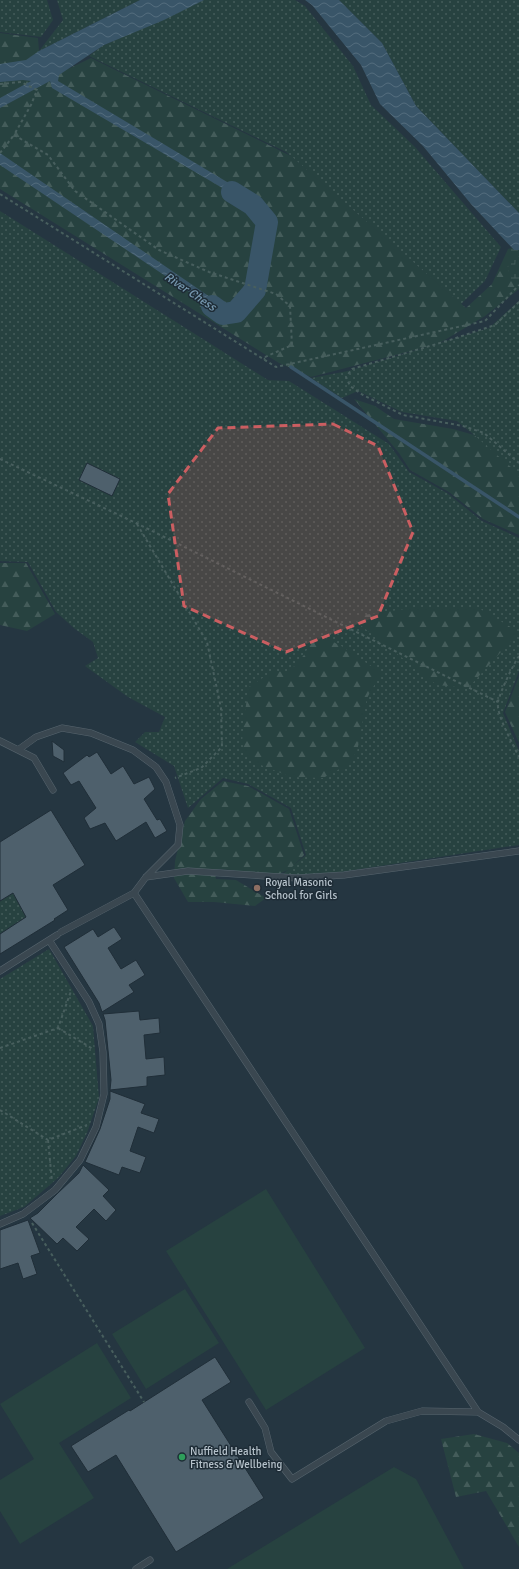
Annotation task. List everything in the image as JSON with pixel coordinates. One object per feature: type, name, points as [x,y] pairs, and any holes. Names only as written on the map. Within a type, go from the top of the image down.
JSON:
[{"type":"lane","points":[[0,971],[59,934],[134,893],[146,877],[178,845],[180,825],[166,782],[156,767],[133,750],[84,731],[62,728],[36,737],[18,750]]},
{"type":"lane","points":[[0,741],[34,758],[53,790]]},
{"type":"lane","points":[[146,877],[188,871],[297,878],[344,875],[519,851]]},
{"type":"lane","points":[[134,893],[478,1412]]},
{"type":"lane","points":[[0,1224],[22,1214],[53,1192],[80,1160],[98,1121],[104,1094],[104,1055],[99,1024],[89,1002],[49,940]]},
{"type":"lane","points":[[249,1402],[265,1428],[271,1452],[292,1479],[386,1421],[422,1410],[478,1412],[503,1426],[519,1440]]},
{"type":"lane","points":[[136,1569],[150,1560]]},
{"type":"path","points":[[0,84],[22,82],[37,90],[31,105],[14,135],[0,153]]},
{"type":"path","points":[[14,135],[48,155],[75,191],[159,250],[209,272],[262,288],[276,294],[290,306],[292,345],[263,358],[267,362]]},
{"type":"path","points":[[0,194],[276,367],[485,321],[519,285]]},
{"type":"path","points":[[519,302],[495,325],[352,369],[346,377],[350,386],[363,395],[402,415],[462,426],[484,433],[519,463]]},
{"type":"path","points":[[0,459],[136,523],[498,702]]},
{"type":"path","points":[[136,523],[207,642],[221,708],[222,747],[201,768],[166,782]]},
{"type":"path","points":[[519,656],[514,664],[498,702],[502,722],[519,757]]},
{"type":"path","points":[[58,1028],[75,981]]},
{"type":"path","points":[[0,1048],[58,1028],[104,1055]]},
{"type":"path","points":[[0,1110],[48,1140]]},
{"type":"path","points":[[48,1140],[98,1121]]},
{"type":"path","points":[[48,1140],[53,1192]]},
{"type":"path","points":[[32,1223],[144,1402]]},
{"type":"highlighted area","points":[[333,424],[378,446],[413,532],[378,616],[286,652],[184,606],[168,494],[218,428]]},
{"type":"green space","points":[[0,0],[47,0],[53,20],[41,37],[0,32]]},
{"type":"green space","points":[[57,0],[140,0],[39,51],[63,20]]},
{"type":"green space","points":[[203,0],[295,0],[305,6],[353,66],[371,105],[415,147],[501,247],[485,281],[461,304],[286,152],[89,56],[102,46]]},
{"type":"green space","points":[[339,0],[519,0],[519,213],[416,106],[382,43]]},
{"type":"green space","points":[[0,33],[38,38],[39,51],[68,69],[91,58],[291,156],[466,308],[492,284],[508,249],[519,246],[519,289],[485,316],[438,344],[311,377],[279,363],[0,189]]},
{"type":"green space","points":[[0,211],[268,380],[289,381],[389,444],[409,472],[447,493],[482,521],[519,538],[519,671],[503,713],[519,751],[519,845],[334,873],[304,875],[283,874],[306,855],[291,808],[248,784],[223,778],[188,808],[174,766],[135,742],[145,732],[159,732],[165,717],[128,697],[85,666],[98,658],[93,642],[75,629],[56,612],[28,562],[0,561]]},
{"type":"green space","points":[[511,247],[514,250],[518,250],[515,266],[519,274],[519,287],[510,280],[508,265]]},
{"type":"green space","points":[[519,301],[519,482],[474,435],[457,421],[402,412],[358,391],[342,398],[311,378],[348,371],[489,328]]},
{"type":"green space","points":[[354,399],[375,406],[394,419],[453,429],[474,435],[519,474],[519,535],[483,519],[449,492],[410,470],[399,453]]},
{"type":"green space","points":[[0,563],[26,563],[55,614],[27,631],[0,625]]},
{"type":"green space","points":[[477,607],[519,632],[468,688],[437,685],[350,617],[412,608]]},
{"type":"green space","points":[[316,633],[343,647],[381,673],[367,698],[357,752],[345,766],[323,778],[291,777],[248,760],[242,743],[244,717],[249,687],[273,671],[289,672],[304,655]]},
{"type":"green space","points":[[519,676],[519,743],[505,712]]},
{"type":"green space","points":[[223,781],[248,786],[289,809],[304,855],[290,869],[272,877],[232,870],[214,869],[216,879],[236,880],[266,898],[255,906],[214,902],[188,902],[174,878],[175,861],[185,821],[201,799]]},
{"type":"green space","points":[[25,885],[19,904],[22,909],[31,914],[0,934],[0,901]]},
{"type":"green space","points":[[49,949],[93,1026],[99,1098],[87,1133],[76,1156],[58,1178],[24,1207],[0,1216],[0,979]]},
{"type":"green space","points":[[266,1189],[365,1348],[266,1410],[166,1251]]},
{"type":"green space","points":[[185,1289],[219,1343],[146,1389],[112,1334]]},
{"type":"green space","points":[[97,1343],[131,1398],[59,1443],[94,1498],[20,1544],[0,1511],[0,1480],[34,1459],[0,1404]]},
{"type":"green space","points":[[474,1434],[507,1443],[519,1453],[519,1547],[486,1491],[456,1497],[441,1439]]},
{"type":"green space","points":[[394,1467],[416,1479],[464,1569],[227,1569]]},
{"type":"water","points":[[140,0],[204,0],[164,20],[104,45],[59,75],[58,81],[264,204],[276,222],[265,293],[245,316],[234,322],[0,165],[0,153],[229,310],[241,309],[258,290],[269,224],[258,209],[52,88],[50,81],[0,108],[0,98],[31,81],[23,80],[0,82],[0,64],[26,60],[39,51]]},
{"type":"water","points":[[305,0],[339,0],[382,43],[416,106],[519,213],[519,250],[514,250],[471,204],[423,146],[380,104],[361,65],[312,5]]},
{"type":"building","points":[[87,463],[120,479],[112,496],[79,480]]},
{"type":"building","points":[[52,741],[64,750],[64,762],[53,756]]},
{"type":"building","points":[[97,752],[111,774],[123,766],[134,784],[149,777],[155,789],[144,799],[157,820],[160,819],[167,831],[155,838],[146,822],[116,841],[105,823],[90,829],[84,818],[96,808],[79,781],[71,785],[63,773],[87,755],[89,757]]},
{"type":"building","points":[[51,810],[85,865],[53,885],[68,910],[54,919],[55,920],[0,954],[0,934],[26,917],[13,893],[0,901],[0,842]]},
{"type":"building","points":[[114,927],[122,939],[108,948],[121,969],[136,960],[145,975],[129,985],[134,992],[102,1012],[99,1003],[64,947],[93,929],[98,937]]},
{"type":"building","points":[[139,1011],[140,1020],[159,1018],[160,1033],[144,1035],[146,1059],[164,1057],[165,1075],[147,1077],[147,1086],[110,1090],[111,1080],[105,1020],[103,1014]]},
{"type":"building","points":[[110,1091],[145,1104],[141,1113],[159,1119],[154,1133],[138,1127],[130,1151],[146,1157],[140,1173],[122,1167],[119,1175],[85,1162],[100,1129],[110,1099]]},
{"type":"building","points":[[83,1165],[109,1190],[103,1196],[116,1210],[106,1221],[94,1209],[76,1227],[89,1239],[77,1251],[63,1238],[57,1244],[30,1218],[38,1213],[79,1173]]},
{"type":"building","points":[[28,1220],[40,1253],[31,1256],[37,1274],[23,1279],[18,1263],[0,1269],[0,1230]]},
{"type":"building","name":"Nuffield Health Fitness & Wellbeing","points":[[215,1357],[231,1382],[202,1400],[264,1498],[176,1552],[116,1455],[88,1472],[71,1446],[129,1410],[130,1411]]},
{"type":"waterway","name":"River Chess","points":[[212,306],[223,314],[236,312],[255,290],[267,222],[253,205],[232,192]]},
{"type":"waterway","points":[[291,367],[519,517]]},
{"type":"place","name":"Royal Masonic School for Girls","points":[[257,888]]},
{"type":"place","name":"Nuffield Health Fitness & Wellbeing","points":[[182,1457]]}]
